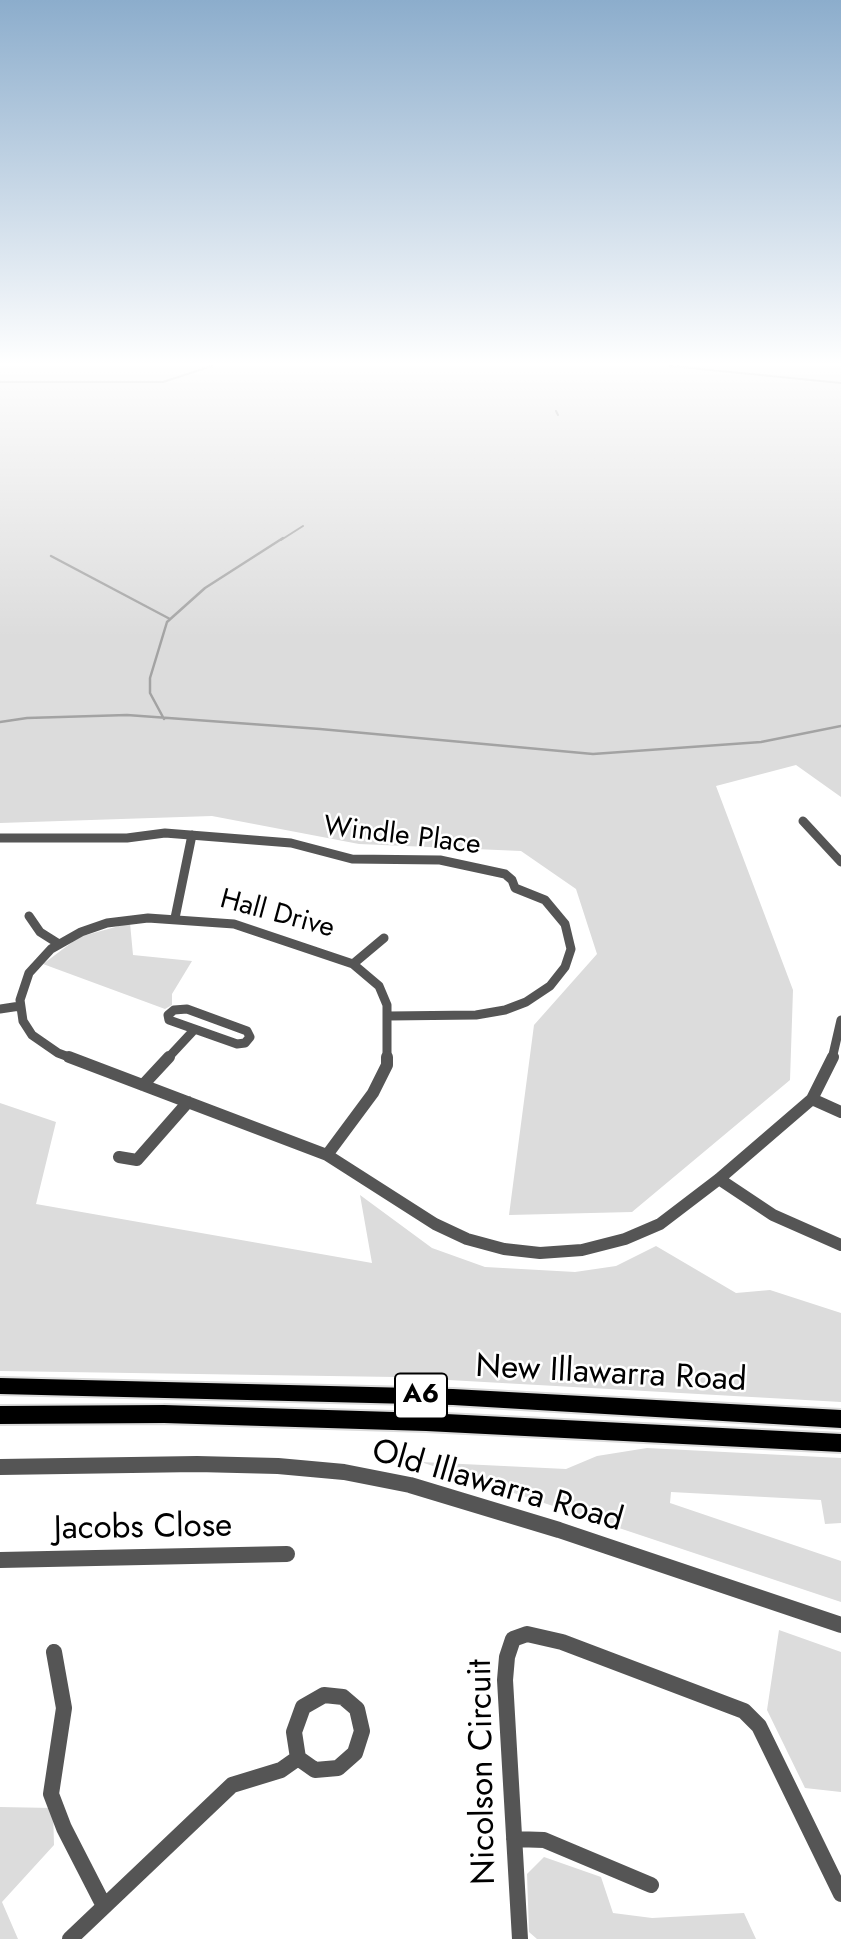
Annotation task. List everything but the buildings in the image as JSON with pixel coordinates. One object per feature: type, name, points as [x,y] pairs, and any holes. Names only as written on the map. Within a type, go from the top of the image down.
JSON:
[{"type":"highway","name":"New Illawarra Road","points":[[0,1386],[453,1397],[841,1419]]},
{"type":"highway","name":"New Illawarra Road","points":[[0,1415],[164,1414],[343,1419],[841,1443]]},
{"type":"street","points":[[803,821],[841,862]]},
{"type":"street","name":"Windle Place","points":[[0,838],[127,838],[159,832],[291,843],[352,859],[440,860],[505,874],[512,880],[514,888],[527,891],[545,901],[565,923],[570,949],[565,967],[556,981],[535,997],[495,1012],[465,1016],[389,1016]]},
{"type":"street","points":[[175,918],[192,835]]},
{"type":"street","points":[[29,916],[40,932],[59,944]]},
{"type":"street","name":"Hall Drive","points":[[20,1006],[21,993],[29,973],[43,956],[59,944],[107,923],[175,918],[234,924],[353,964],[379,986],[387,1005],[387,1065],[373,1093],[327,1155]]},
{"type":"street","points":[[353,964],[384,938]]},
{"type":"street","points":[[0,1009],[20,1006],[27,1028],[48,1047],[327,1155],[435,1224],[467,1239],[504,1249],[540,1253],[582,1250],[625,1239],[660,1224],[719,1179],[812,1099],[831,1065],[841,1020]]},
{"type":"street","points":[[176,1009],[187,1009],[245,1030],[250,1037],[245,1043],[237,1044],[194,1030],[172,1022],[168,1019],[169,1014],[176,1009]]},
{"type":"street","points":[[144,1085],[194,1030]]},
{"type":"street","points":[[812,1099],[841,1112]]},
{"type":"street","points":[[119,1157],[137,1160],[188,1102]]},
{"type":"street","points":[[719,1179],[773,1215],[841,1245]]},
{"type":"street","name":"Old Illawarra Road","points":[[0,1467],[197,1464],[278,1466],[344,1472],[410,1485],[547,1526],[841,1625]]},
{"type":"street","name":"Jacobs Close","points":[[0,1560],[287,1554]]},
{"type":"street","name":"Nicolson Circuit","points":[[520,1939],[505,1680],[507,1657],[513,1639],[527,1634],[538,1634],[717,1698],[744,1711],[759,1726],[841,1895]]},
{"type":"street","points":[[54,1652],[64,1708],[51,1794],[64,1828],[104,1906]]},
{"type":"street","points":[[324,1695],[343,1697],[357,1709],[362,1731],[355,1753],[338,1768],[315,1770],[298,1758],[294,1732],[303,1707],[324,1695]]},
{"type":"street","points":[[70,1939],[232,1786],[281,1770],[298,1758]]},
{"type":"street","points":[[513,1839],[544,1840],[650,1885]]},
{"type":"shaded area","points":[[0,456],[841,456],[841,797],[796,765],[716,786],[793,990],[790,1080],[632,1212],[509,1215],[534,1025],[597,954],[576,889],[521,851],[359,844],[212,816],[0,823]]},
{"type":"shaded area","points":[[130,923],[133,955],[192,961],[172,994],[172,1005],[165,1009],[43,964],[79,937]]},
{"type":"shaded area","points":[[0,1103],[56,1122],[36,1204],[372,1263],[360,1195],[432,1248],[485,1267],[575,1272],[616,1266],[656,1246],[736,1293],[770,1290],[841,1313],[841,1402],[395,1377],[0,1371]]},
{"type":"shaded area","points":[[647,1448],[841,1458],[841,1523],[825,1524],[821,1500],[671,1492],[670,1503],[841,1561],[841,1602],[421,1462],[566,1469],[597,1456]]},
{"type":"shaded area","points":[[779,1630],[841,1652],[841,1792],[805,1788],[767,1710]]},
{"type":"shaded area","points":[[0,1807],[53,1808],[54,1845],[2,1902],[18,1939],[0,1939]]},
{"type":"shaded area","points":[[544,1857],[601,1877],[613,1913],[652,1918],[744,1913],[756,1939],[537,1939],[529,1932],[527,1874]]},
{"type":"waterway","points":[[281,540],[303,526]]},
{"type":"waterway","points":[[163,718],[150,693],[150,678],[167,622],[205,588],[283,538]]},
{"type":"waterway","points":[[51,556],[170,619]]},
{"type":"waterway","points":[[0,722],[27,718],[127,715],[163,718]]},
{"type":"waterway","points":[[163,718],[593,754],[761,742],[841,726]]}]
